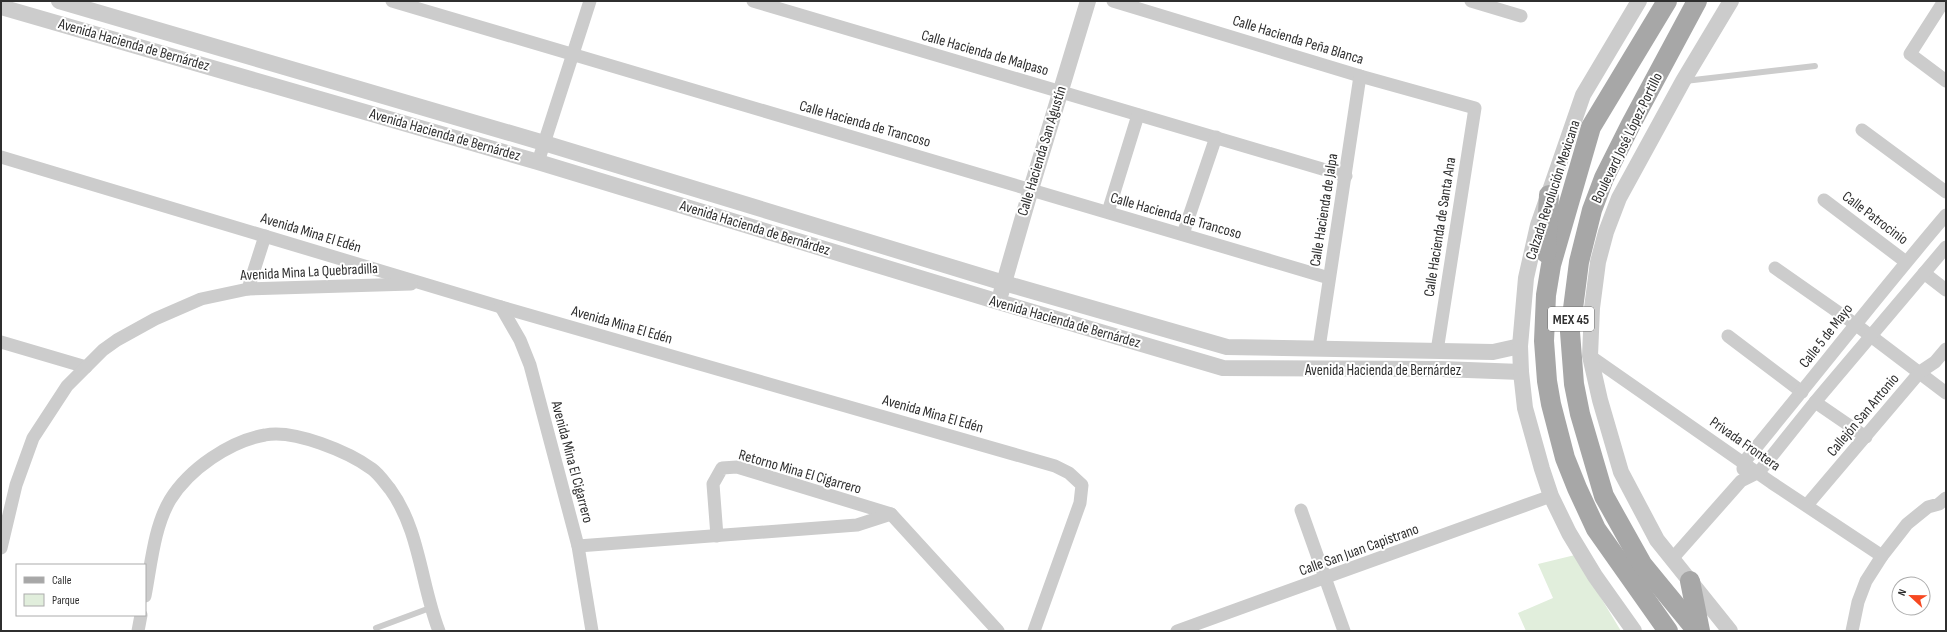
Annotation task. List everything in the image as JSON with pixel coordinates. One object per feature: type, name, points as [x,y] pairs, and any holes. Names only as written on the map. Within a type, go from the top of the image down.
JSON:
[{"type":"main road","name":"Boulevard José López Portillo","points":[[1667,1],[1590,127],[1556,244],[1546,295],[1544,341],[1547,381],[1565,458],[1596,529],[1668,631]]},
{"type":"main road","name":"Boulevard José López Portillo","points":[[1697,1],[1630,124],[1604,178],[1592,210],[1578,262],[1570,332],[1574,384],[1580,414],[1604,496],[1642,564],[1698,631]]},
{"type":"main road","points":[[1546,295],[1546,236],[1549,195]]},
{"type":"main road","points":[[1690,582],[1698,631]]},
{"type":"street","name":"Avenida Hacienda de Bernárdez","points":[[59,1],[544,143],[1004,283],[1227,347],[1493,352],[1520,346]]},
{"type":"street","name":"Calle Hacienda de Trancoso","points":[[392,1],[1329,278]]},
{"type":"street","points":[[538,162],[574,55],[590,1]]},
{"type":"street","name":"Calle Hacienda de Malpaso","points":[[753,1],[1346,176]]},
{"type":"street","name":"Calle Hacienda San Agustín","points":[[999,302],[1031,189],[1088,1]]},
{"type":"street","name":"Calle Hacienda Peña Blanca","points":[[1113,1],[1360,76],[1475,108]]},
{"type":"street","points":[[1471,1],[1520,16]]},
{"type":"street","name":"Calzada Revolución Mexicana","points":[[1634,631],[1588,564],[1569,533],[1551,496],[1542,470],[1526,408],[1521,372],[1520,346],[1526,278],[1538,225],[1583,95],[1639,1]]},
{"type":"street","points":[[1728,628],[1657,540],[1621,472],[1600,400],[1590,356],[1592,308],[1598,262],[1606,232],[1619,198],[1683,81],[1731,1]]},
{"type":"street","points":[[1944,1],[1910,54],[1946,81]]},
{"type":"street","name":"Avenida Hacienda de Bernárdez","points":[[1,7],[538,162],[999,302],[1223,368],[1441,369],[1521,372]]},
{"type":"street","name":"Calle Hacienda de Jalpa","points":[[1319,348],[1360,76]]},
{"type":"street","name":"Calle Hacienda de Santa Ana","points":[[1438,350],[1475,108]]},
{"type":"street","points":[[1108,212],[1138,115]]},
{"type":"street","points":[[1862,130],[1946,192]]},
{"type":"street","points":[[1183,234],[1216,137]]},
{"type":"street","name":"Avenida Mina El Edén","points":[[1,157],[501,307],[1055,466],[1069,473],[1082,485],[1080,503],[1034,631]]},
{"type":"street","name":"Calle Patrocinio","points":[[1824,200],[1906,262]]},
{"type":"street","name":"Calle 5 de Mayo","points":[[1744,462],[1802,392],[1855,324],[1946,215]]},
{"type":"street","points":[[248,289],[265,236]]},
{"type":"street","points":[[1672,559],[1741,481],[1759,472],[1815,402],[1946,247]]},
{"type":"street","points":[[1775,268],[1855,324],[1946,393]]},
{"type":"street","points":[[1924,273],[1946,290]]},
{"type":"street","name":"Avenida Mina La Quebradilla","points":[[1,548],[16,485],[33,438],[67,386],[112,343],[155,319],[201,299],[248,289],[423,283]]},
{"type":"street","name":"Avenida Mina El Cigarrero","points":[[501,307],[520,340],[530,365],[578,546],[592,631]]},
{"type":"street","points":[[1728,336],[1802,392]]},
{"type":"street","points":[[1,342],[86,367]]},
{"type":"street","name":"Callejón San Antonio","points":[[1807,505],[1920,372],[1935,362],[1946,350]]},
{"type":"street","name":"Privada Frontera","points":[[1590,356],[1882,556]]},
{"type":"street","points":[[1815,402],[1866,437]]},
{"type":"street","points":[[146,591],[160,522],[170,499],[187,479],[213,457],[240,442],[267,434],[303,437],[336,449],[374,470],[390,489],[404,509],[430,608],[439,631]]},
{"type":"street","points":[[1741,481],[1744,462]]},
{"type":"street","name":"Retorno Mina El Cigarrero","points":[[717,536],[713,484],[722,468],[736,467],[891,514]]},
{"type":"street","name":"Calle San Juan Capistrano","points":[[1177,631],[1326,579],[1551,496]]},
{"type":"street","points":[[1852,631],[1858,602],[1866,581],[1882,556],[1907,524],[1928,507],[1939,504],[1946,498]]},
{"type":"street","points":[[1301,510],[1344,631]]},
{"type":"street","points":[[578,546],[857,525],[891,514],[998,631]]},
{"type":"street","points":[[138,631],[141,616]]},
{"type":"lane","points":[[1683,81],[1815,66]]},
{"type":"lane","points":[[376,628],[430,608]]},
{"type":"green space","points":[[1575,555],[1621,631],[1526,631],[1518,613],[1553,598],[1538,564]]}]
